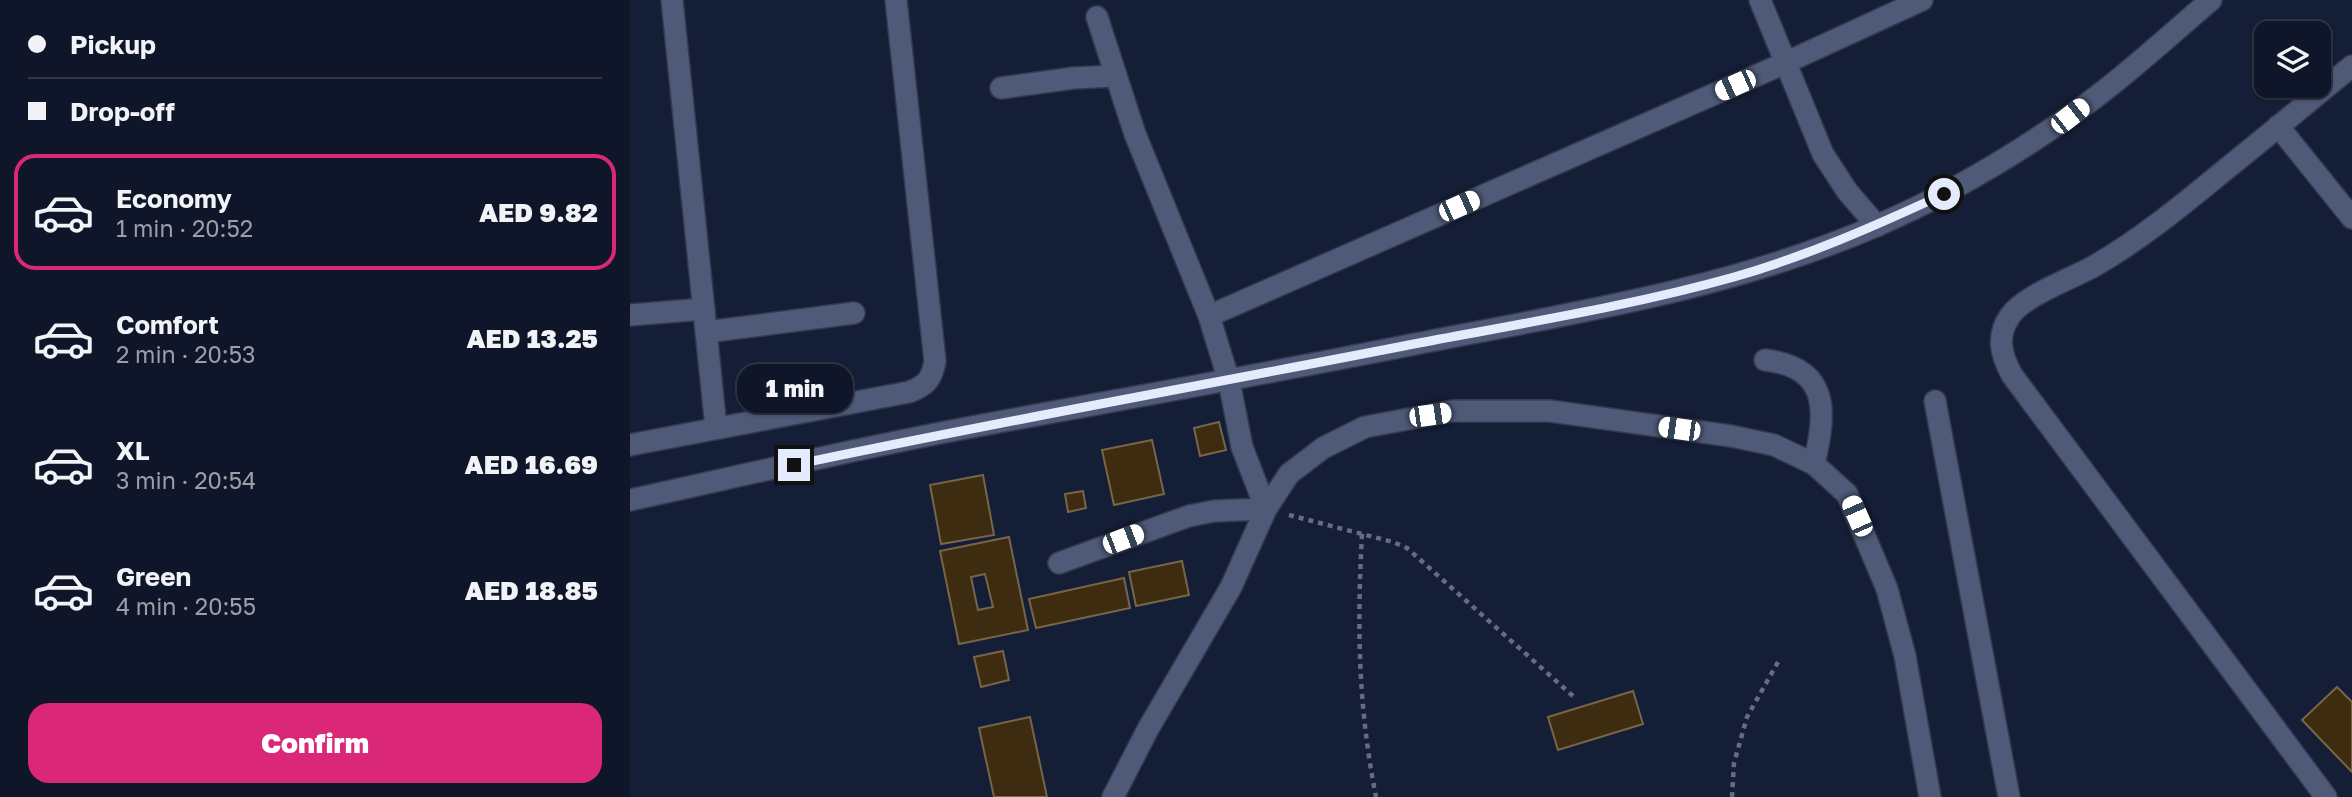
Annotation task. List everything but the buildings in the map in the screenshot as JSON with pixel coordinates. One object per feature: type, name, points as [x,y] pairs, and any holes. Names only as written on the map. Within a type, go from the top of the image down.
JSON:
[{"type":"street","points":[[672,0],[716,428]]},
{"type":"street","points":[[630,445],[909,392],[923,387],[933,376],[935,361],[896,0]]},
{"type":"street","points":[[1760,0],[1823,153],[1847,191],[1877,226]]},
{"type":"street","points":[[1209,316],[1922,0]]},
{"type":"street","points":[[630,500],[957,430],[1229,381],[1659,295],[1733,277],[1806,254],[1877,226],[1944,194],[2008,157],[2070,116],[2211,0]]},
{"type":"street","points":[[1097,17],[1135,134],[1209,316],[1229,381],[1241,447],[1266,509]]},
{"type":"street","points":[[2326,797],[2012,375],[2000,344],[2003,328],[2011,314],[2024,303],[2096,265],[2135,240],[2352,66]]},
{"type":"street","points":[[1001,88],[1074,78],[1114,76]]},
{"type":"street","points":[[2278,127],[2352,218]]},
{"type":"street","points":[[630,315],[704,309]]},
{"type":"street","points":[[706,332],[854,313]]},
{"type":"street","points":[[1765,360],[1782,362],[1798,369],[1811,380],[1819,395],[1823,412],[1814,464]]},
{"type":"street","points":[[1936,401],[2009,797]]},
{"type":"street","points":[[1114,797],[1148,729],[1231,587],[1266,509],[1289,474],[1323,449],[1365,427],[1452,411],[1550,411],[1731,436],[1774,445],[1814,464],[1847,495],[1887,589],[1905,656],[1930,797]]},
{"type":"street","points":[[1059,563],[1189,516],[1214,511],[1266,509]]},
{"type":"path","points":[[1266,509],[1393,542],[1420,558],[1454,592],[1573,696]]},
{"type":"path","points":[[1362,534],[1358,607],[1359,681],[1367,754],[1376,797]]},
{"type":"path","points":[[1732,797],[1734,763],[1747,717],[1778,662]]},
{"type":"route","points":[[794,465],[957,430],[1229,381],[1659,295],[1733,277],[1806,254],[1877,226],[1944,194]]}]
